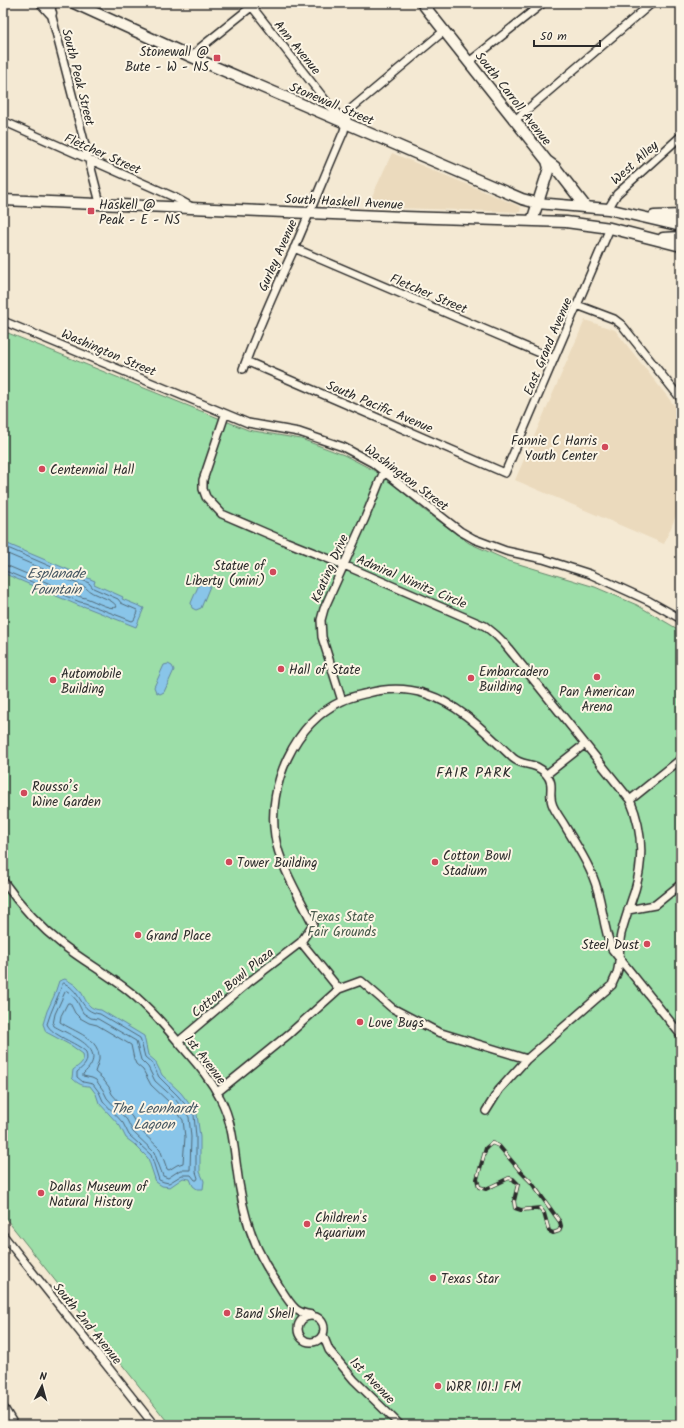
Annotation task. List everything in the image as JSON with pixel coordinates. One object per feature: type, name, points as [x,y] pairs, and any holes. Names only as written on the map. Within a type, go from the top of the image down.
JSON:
[{"type":"main road","points":[[42,3],[51,8]]},
{"type":"main road","name":"Stonewall Street","points":[[74,3],[192,57],[522,199],[536,203],[586,207]]},
{"type":"main road","name":"South Carroll Avenue","points":[[422,3],[514,120],[547,161],[555,167],[586,207]]},
{"type":"main road","points":[[532,221],[536,203],[549,168],[547,161]]},
{"type":"main road","name":"South Haskell Avenue","points":[[3,200],[566,222],[610,228],[681,246]]},
{"type":"main road","points":[[586,207],[608,209],[681,226]]},
{"type":"main road","points":[[636,215],[681,215]]},
{"type":"main road","points":[[655,239],[681,237]]},
{"type":"main road","points":[[3,1410],[12,1425]]},
{"type":"street","points":[[469,62],[543,3]]},
{"type":"street","points":[[514,120],[652,3]]},
{"type":"street","points":[[192,57],[200,48],[252,4]]},
{"type":"street","name":"Ann Avenue","points":[[252,4],[330,106],[346,123]]},
{"type":"street","name":"South Peak Street","points":[[51,8],[100,203]]},
{"type":"street","name":"Gurley Avenue","points":[[243,369],[269,303],[344,131],[348,114],[352,108],[444,31]]},
{"type":"street","name":"Fletcher Street","points":[[3,121],[174,197],[194,208]]},
{"type":"street","name":"West Alley","points":[[608,209],[617,194],[681,136]]},
{"type":"street","name":"East Grand Avenue","points":[[505,473],[610,228]]},
{"type":"street","name":"Fletcher Street","points":[[294,248],[554,359]]},
{"type":"street","points":[[578,305],[614,319],[622,325],[681,398]]},
{"type":"street","name":"Washington Street","points":[[3,321],[225,415],[248,423],[299,432],[322,439],[357,454],[384,471],[460,531],[474,539],[506,551],[543,559],[590,574],[649,601],[681,619]]},
{"type":"street","name":"South Pacific Avenue","points":[[246,361],[505,473]]},
{"type":"street","name":"Admiral Nimitz Circle","points":[[225,415],[203,480],[203,489],[206,497],[222,514],[485,626],[496,634],[504,643],[630,800],[636,814],[640,830],[641,861],[634,892],[620,939],[617,973],[612,984],[526,1058],[499,1090],[486,1111]]},
{"type":"street","name":"Keating Drive","points":[[342,701],[322,637],[321,620],[324,609],[384,471]]},
{"type":"street","points":[[342,701],[375,692],[393,689],[410,690],[426,694],[454,708],[471,719],[516,760],[540,767],[547,774],[552,783],[551,801],[585,859],[594,879],[612,949],[681,1035]]},
{"type":"street","name":"Cotton Bowl Plaza","points":[[178,1042],[249,982],[301,942],[313,924],[286,870],[278,849],[274,826],[274,797],[282,769],[296,745],[314,720],[342,701]]},
{"type":"street","points":[[547,774],[585,744]]},
{"type":"street","points":[[630,800],[681,759]]},
{"type":"street","name":"1st Avenue","points":[[3,881],[23,906],[52,936],[131,993],[147,1007],[208,1078],[222,1101],[229,1117],[233,1134],[240,1190],[251,1232],[260,1254],[270,1272],[297,1310]]},
{"type":"street","points":[[628,910],[655,905],[681,884]]},
{"type":"street","points":[[301,942],[339,989]]},
{"type":"street","points":[[220,1090],[289,1034],[339,989],[361,981],[392,1008],[438,1032],[526,1058]]},
{"type":"street","name":"South 2nd Avenue","points":[[3,1235],[154,1425]]},
{"type":"street","points":[[297,1310],[312,1316],[316,1316],[323,1322],[325,1331],[316,1341],[312,1342],[306,1341],[299,1334],[297,1310]]},
{"type":"street","points":[[298,1325],[303,1318],[312,1316]]},
{"type":"street","name":"1st Avenue","points":[[323,1335],[329,1350],[354,1380],[400,1425]]},
{"type":"street","name":"1st Avenue","points":[[312,1342],[329,1350]]},
{"type":"shaded area","points":[[392,153],[521,207],[520,212],[367,207]]},
{"type":"shaded area","name":"Fannie C Harris Youth Center","points":[[585,320],[615,330],[681,414],[681,504],[664,544],[515,480]]},
{"type":"green space","name":"Texas State Fair Grounds","points":[[3,331],[248,430],[301,439],[344,455],[375,471],[469,543],[509,561],[595,587],[637,605],[681,631],[681,1425],[170,1425],[3,1215]]},
{"type":"water","name":"Esplanade Fountain","points":[[3,542],[95,581],[94,584],[123,597],[122,599],[144,608],[136,627],[83,606],[82,607],[3,573]]},
{"type":"water","points":[[205,580],[209,582],[210,586],[201,608],[196,610],[192,608],[191,603],[200,582]]},
{"type":"water","points":[[168,664],[172,666],[174,670],[164,692],[160,694],[156,692],[154,687],[164,665]]},
{"type":"water","name":"The Leonhardt Lagoon","points":[[65,979],[80,990],[91,1007],[101,1010],[144,1036],[148,1055],[155,1061],[162,1075],[181,1093],[197,1114],[200,1137],[200,1172],[204,1181],[203,1189],[197,1189],[193,1186],[190,1179],[183,1178],[170,1187],[162,1186],[156,1182],[148,1158],[126,1138],[120,1126],[99,1103],[96,1094],[90,1086],[80,1084],[72,1078],[73,1070],[83,1060],[83,1054],[72,1046],[46,1032],[43,1024],[59,981]]},
{"type":"railway","points":[[492,1143],[499,1146],[531,1182],[560,1222],[561,1226],[559,1231],[553,1233],[549,1231],[544,1213],[540,1208],[521,1210],[515,1208],[514,1201],[518,1184],[513,1179],[509,1178],[486,1189],[479,1187],[477,1179],[486,1148],[492,1143]]},
{"type":"place","name":"Stonewall @ Bute - W - NS","points":[[217,58]]},
{"type":"place","name":"Haskell @ Peak - E - NS","points":[[91,211]]},
{"type":"place","name":"Fannie C Harris Youth Center","points":[[605,447]]},
{"type":"place","name":"Centennial Hall","points":[[42,469]]},
{"type":"place","name":"Statue of Liberty (mini)","points":[[273,572]]},
{"type":"place","name":"Hall of State","points":[[281,669]]},
{"type":"place","name":"Pan American Arena","points":[[597,677]]},
{"type":"place","name":"Embarcadero Building","points":[[471,678]]},
{"type":"place","name":"Automobile Building","points":[[53,680]]},
{"type":"place","name":"Rousso’s Wine Garden","points":[[24,793]]},
{"type":"place","name":"Tower Building","points":[[229,862]]},
{"type":"place","name":"Cotton Bowl Stadium","points":[[435,862]]},
{"type":"place","name":"Grand Place","points":[[138,935]]},
{"type":"place","name":"Steel Dust","points":[[647,944]]},
{"type":"place","name":"Love Bugs","points":[[360,1022]]},
{"type":"place","name":"Dallas Museum of Natural History","points":[[41,1193]]},
{"type":"place","name":"Children's Aquarium","points":[[307,1224]]},
{"type":"place","name":"Texas Star","points":[[433,1278]]},
{"type":"place","name":"Band Shell","points":[[227,1313]]},
{"type":"place","name":"WRR 101.1 FM","points":[[438,1386]]},
{"type":"district","name":"FAIR PARK","points":[[474,772]]}]
